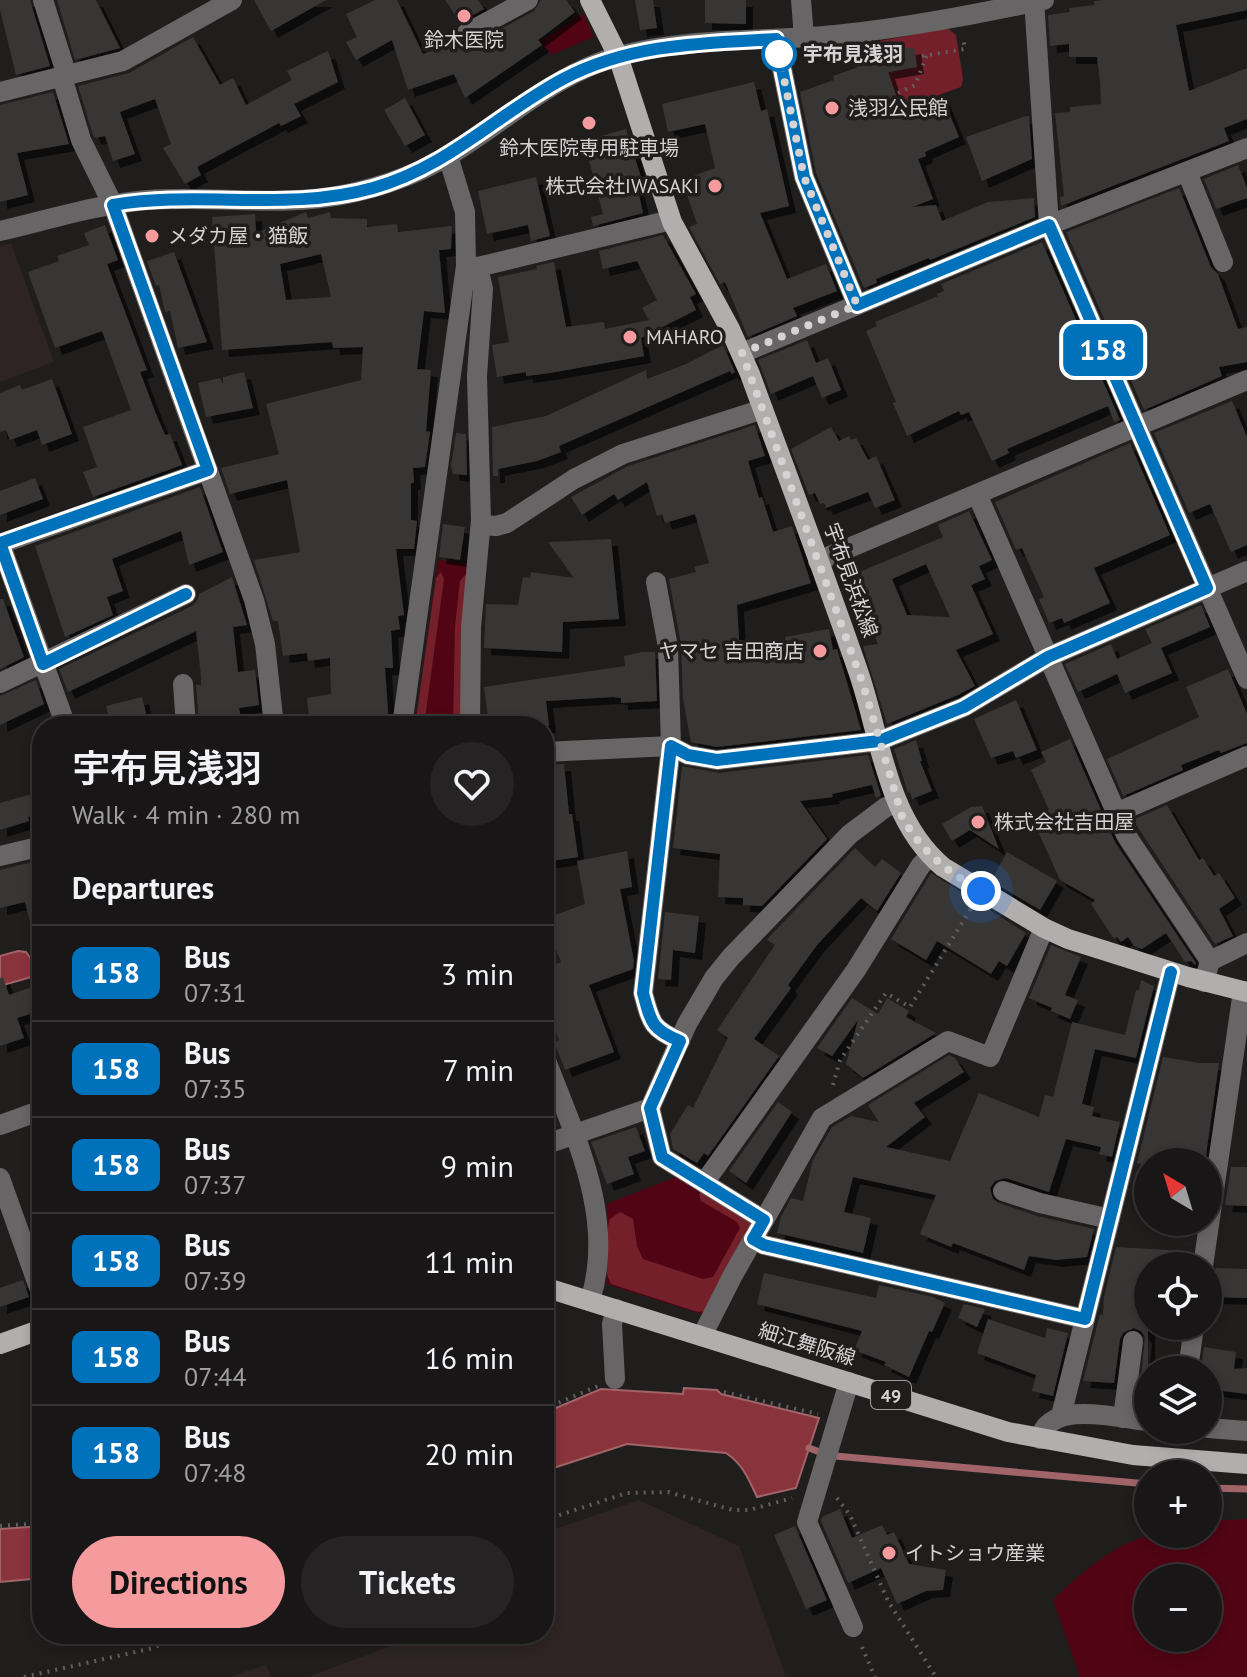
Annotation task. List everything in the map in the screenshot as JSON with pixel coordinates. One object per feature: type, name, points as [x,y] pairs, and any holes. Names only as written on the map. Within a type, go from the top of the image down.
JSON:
[{"type":"main road","name":"宇布見浜松線","points":[[590,0],[618,56],[671,220],[742,353],[863,684],[898,803],[910,831],[930,857],[943,867],[1044,928],[1091,947],[1204,982],[1245,991]]},
{"type":"main road","name":"細江舞阪線","points":[[554,1290],[1008,1432],[1133,1455],[1247,1464]]},
{"type":"main road","points":[[0,1344],[32,1333]]},
{"type":"street","points":[[43,0],[81,140],[113,205],[261,621],[273,716]]},
{"type":"street","points":[[0,92],[123,61],[232,0]]},
{"type":"street","points":[[467,33],[528,0]]},
{"type":"street","points":[[801,0],[804,37]]},
{"type":"street","points":[[0,231],[113,205],[150,200],[318,199],[374,188],[401,179],[448,156],[565,78],[618,56],[675,45],[866,31],[1037,1],[1049,225],[1247,679]]},
{"type":"street","points":[[776,39],[804,177],[857,305]]},
{"type":"street","points":[[742,353],[1049,225],[1247,148]]},
{"type":"street","points":[[404,716],[472,266],[465,212],[448,156]]},
{"type":"street","points":[[1187,172],[1223,262]]},
{"type":"street","points":[[472,266],[671,220]]},
{"type":"street","points":[[470,716],[471,627],[481,525],[477,376],[483,289],[472,266]]},
{"type":"street","points":[[818,561],[1247,380]]},
{"type":"street","points":[[481,525],[507,523],[574,479],[623,454],[763,409]]},
{"type":"street","points":[[62,716],[0,543],[208,470]]},
{"type":"street","points":[[977,494],[1126,835],[1210,961]]},
{"type":"street","points":[[554,752],[671,746],[688,755],[717,760],[879,741],[964,707],[1048,657],[1247,571]]},
{"type":"street","points":[[656,582],[668,647],[671,746],[643,993],[649,1014],[660,1033],[680,1041]]},
{"type":"street","points":[[0,683],[186,594]]},
{"type":"street","points":[[183,684],[185,716]]},
{"type":"street","points":[[1116,813],[1247,756]]},
{"type":"street","points":[[764,1220],[662,1157],[650,1108],[700,1001],[731,957],[850,834],[886,807],[898,803]]},
{"type":"street","points":[[0,856],[32,848]]},
{"type":"street","points":[[704,1183],[856,970],[921,865],[930,857]]},
{"type":"street","points":[[702,1336],[822,1118],[948,1041],[990,1057],[1044,928]]},
{"type":"street","points":[[1204,982],[1210,961],[1247,943]]},
{"type":"street","points":[[1061,1416],[1171,972]]},
{"type":"street","points":[[1205,1252],[1245,991]]},
{"type":"street","points":[[554,1082],[588,1172],[597,1216],[598,1261],[590,1301]]},
{"type":"street","points":[[554,1142],[650,1108]]},
{"type":"street","points":[[0,1125],[32,1114]]},
{"type":"street","points":[[0,1178],[32,1268]]},
{"type":"street","points":[[1003,1191],[1110,1219]]},
{"type":"street","points":[[753,1239],[764,1245],[1085,1319]]},
{"type":"street","points":[[615,1379],[612,1324],[616,1309]]},
{"type":"street","points":[[1123,1418],[1133,1341]]},
{"type":"street","points":[[849,1382],[807,1522],[853,1627]]},
{"type":"street","points":[[1040,1439],[1049,1423],[1061,1416],[1079,1414],[1134,1419]]},
{"type":"street","points":[[1222,1429],[1247,1431]]},
{"type":"path","points":[[898,93],[915,85],[924,56],[965,49],[960,15]]},
{"type":"path","points":[[822,1118],[840,1060],[886,993],[910,1007],[981,891]]},
{"type":"path","points":[[554,1405],[615,1379]]},
{"type":"path","points":[[724,1392],[823,1415]]},
{"type":"path","points":[[554,1517],[627,1493],[668,1492],[733,1510],[749,1510],[817,1490],[830,1493],[842,1502],[888,1601],[936,1677]]},
{"type":"path","points":[[0,1526],[32,1524]]},
{"type":"path","points":[[853,1627],[875,1677]]},
{"type":"path","points":[[24,1677],[162,1644]]},
{"type":"shaded area","points":[[583,13],[594,37],[551,55],[541,41]]},
{"type":"shaded area","points":[[947,28],[956,35],[963,79],[961,87],[881,116],[872,111],[852,53],[854,46]]},
{"type":"shaded area","points":[[11,243],[54,362],[0,382],[0,246]]},
{"type":"shaded area","points":[[438,560],[470,564],[462,716],[416,716]]},
{"type":"shaded area","points":[[441,572],[444,579],[425,716],[416,716],[436,578]]},
{"type":"shaded area","points":[[465,575],[467,577],[462,716],[453,716],[455,627],[460,581]]},
{"type":"shaded area","points":[[26,952],[32,960],[32,977],[0,986],[0,956]]},
{"type":"shaded area","points":[[679,1176],[754,1223],[705,1315],[606,1284],[610,1238],[606,1204]]},
{"type":"shaded area","points":[[702,1192],[754,1223],[706,1311],[698,1312],[611,1284],[607,1275],[608,1226],[610,1219],[620,1212],[633,1219],[637,1246],[643,1259],[703,1279],[713,1277],[740,1228],[737,1222],[701,1201],[699,1194]]},
{"type":"shaded area","points":[[684,1388],[717,1390],[721,1394],[819,1418],[796,1488],[757,1497],[741,1467],[726,1453],[627,1444],[554,1468],[554,1409],[601,1389],[683,1394]]},
{"type":"shaded area","points":[[639,1500],[739,1546],[786,1677],[307,1677],[397,1644],[554,1644],[554,1530]]},
{"type":"shaded area","points":[[1247,1519],[1247,1677],[1080,1677],[1053,1600],[1086,1570],[1134,1540],[1134,1548],[1222,1548],[1222,1520]]},
{"type":"shaded area","points":[[32,1527],[32,1579],[0,1582],[0,1529]]},
{"type":"shaded area","points":[[266,1665],[271,1677],[228,1677]]},
{"type":"building","points":[[0,0],[30,0],[50,66],[16,75]]},
{"type":"building","points":[[57,0],[96,0],[120,48],[75,60]]},
{"type":"building","points":[[254,0],[326,0],[271,31]]},
{"type":"building","points":[[375,0],[397,0],[423,54],[458,42],[466,46],[473,44],[534,11],[541,0],[566,0],[575,12],[538,40],[542,45],[465,98],[454,74],[408,90],[392,40],[356,60],[346,42],[357,37],[346,14]]},
{"type":"building","name":"鈴木医院","points":[[445,0],[478,0],[484,9],[460,22]]},
{"type":"building","points":[[635,0],[653,0],[657,28],[640,30]]},
{"type":"building","points":[[705,0],[746,0],[746,24],[705,23]]},
{"type":"building","points":[[1247,0],[1247,10],[1176,25],[1189,91],[1247,68],[1247,119],[1224,128],[1229,141],[1061,206],[1060,197],[1064,196],[1055,113],[1070,112],[1070,107],[1101,104],[1100,82],[1097,57],[1069,57],[1069,44],[1050,46],[1048,15],[1070,12],[1069,8],[1094,5],[1094,1]]},
{"type":"building","points":[[193,37],[220,85],[233,78],[246,105],[292,80],[287,71],[328,51],[338,82],[294,104],[301,116],[281,126],[279,123],[197,167],[201,175],[185,184],[163,148],[171,144],[155,99],[120,112],[135,154],[113,161],[105,136],[95,138],[93,135],[78,86],[129,73]]},
{"type":"building","points":[[895,41],[896,50],[914,47],[917,67],[888,72],[902,113],[942,96],[959,137],[925,152],[926,156],[918,159],[933,199],[912,207],[936,205],[942,221],[988,202],[1034,198],[1035,217],[876,279],[877,283],[864,288],[816,173],[800,92],[864,65],[863,59],[879,56],[877,43]]},
{"type":"building","points":[[754,82],[761,111],[767,109],[789,206],[760,213],[787,279],[826,264],[837,291],[793,308],[797,316],[748,337],[725,282],[720,284],[689,227],[697,224],[682,180],[715,168],[705,124],[668,132],[662,104]]},
{"type":"building","points":[[53,92],[69,144],[17,153],[28,195],[0,202],[0,105]]},
{"type":"building","points":[[405,98],[425,135],[405,146],[384,110]]},
{"type":"building","points":[[1029,116],[1032,159],[982,181],[966,137]]},
{"type":"building","points":[[626,129],[643,184],[637,186],[643,213],[593,226],[591,217],[603,214],[584,141]]},
{"type":"building","points":[[1238,165],[1247,188],[1247,198],[1216,209],[1204,179]]},
{"type":"building","points":[[536,177],[550,236],[531,241],[528,225],[487,234],[478,191]]},
{"type":"building","points":[[1179,188],[1211,267],[1218,274],[1238,329],[1247,327],[1247,362],[1219,367],[1222,376],[1144,410],[1066,232]]},
{"type":"building","points":[[306,212],[308,218],[330,212],[331,218],[367,219],[367,227],[397,224],[398,232],[452,226],[451,249],[439,250],[445,313],[424,311],[417,369],[431,370],[426,431],[430,432],[425,467],[413,468],[411,520],[417,521],[414,549],[396,549],[404,615],[398,616],[400,629],[391,631],[393,668],[385,668],[388,716],[309,716],[307,698],[331,694],[330,658],[308,661],[307,653],[283,656],[278,621],[273,621],[254,560],[300,552],[287,480],[230,494],[221,468],[279,454],[266,404],[361,380],[363,347],[333,348],[332,342],[222,350],[212,217],[255,214],[256,233]],"holes":[[[321,254],[331,297],[286,300],[280,264]]]},
{"type":"building","points":[[105,225],[118,260],[107,264],[147,370],[140,372],[165,435],[170,434],[182,465],[93,497],[83,472],[97,467],[83,427],[131,410],[102,331],[55,348],[28,272],[59,261],[57,256],[89,245],[84,233]]},
{"type":"building","points":[[663,235],[696,294],[690,297],[696,310],[641,338],[644,356],[550,373],[526,376],[526,372],[497,377],[492,345],[509,342],[498,277],[554,262],[566,327],[604,322],[605,329],[649,320],[642,308],[657,300],[637,261],[603,269],[599,251]]},
{"type":"building","points":[[1042,242],[1120,420],[1114,422],[1108,406],[1007,449],[1009,453],[992,461],[969,412],[961,415],[959,411],[907,436],[866,331],[877,326],[875,322],[938,296],[944,291],[941,284]]},
{"type":"building","points":[[174,252],[207,342],[178,348],[170,311],[165,312],[159,285],[156,286],[147,261]]},
{"type":"building","points":[[807,340],[816,363],[828,358],[841,390],[822,398],[813,376],[771,394],[758,360]]},
{"type":"building","points":[[723,345],[735,372],[732,374],[730,371],[559,446],[561,452],[537,461],[498,469],[498,476],[493,476],[492,427],[546,416],[646,370],[647,379]]},
{"type":"building","points":[[244,372],[253,408],[206,417],[198,383],[220,378],[223,385],[223,377]]},
{"type":"building","points":[[52,379],[72,434],[42,445],[37,430],[10,440],[6,430],[0,432],[0,393],[20,385],[22,390]]},
{"type":"building","points":[[1232,401],[1247,437],[1247,545],[1231,552],[1210,504],[1189,513],[1154,433]]},
{"type":"building","points":[[755,425],[765,456],[748,461],[759,498],[762,497],[773,532],[792,526],[811,583],[737,605],[739,640],[787,646],[785,637],[829,629],[833,650],[837,649],[861,730],[717,747],[691,742],[683,699],[681,645],[669,579],[696,572],[694,567],[709,563],[695,514],[665,523],[662,514],[657,516],[647,482],[618,500],[614,494],[582,515],[571,497],[628,466]]},
{"type":"building","points":[[831,427],[839,441],[849,436],[851,440],[856,438],[868,460],[876,456],[895,500],[875,508],[868,492],[826,508],[824,503],[820,504],[815,493],[809,495],[791,449]]},
{"type":"building","points":[[456,433],[466,434],[467,475],[453,474],[451,466]]},
{"type":"building","points":[[1130,443],[1170,535],[1094,568],[1110,603],[1064,623],[1062,618],[1049,623],[1039,599],[1044,597],[1022,548],[1016,550],[995,502]]},
{"type":"building","points":[[35,478],[43,499],[0,515],[0,491]]},
{"type":"building","points":[[200,487],[223,552],[189,565],[181,531],[112,559],[123,591],[107,597],[113,615],[65,637],[35,546]]},
{"type":"building","points":[[969,511],[992,560],[979,566],[985,579],[971,585],[993,634],[956,650],[975,686],[887,724],[863,646],[878,644],[850,576],[943,537],[938,525]],"holes":[[[926,564],[950,617],[907,615],[892,579]]]},
{"type":"building","points":[[443,524],[465,527],[460,560],[439,557]]},
{"type":"building","points":[[611,539],[619,619],[563,622],[562,652],[484,648],[486,604],[518,605],[523,577],[530,578],[531,572],[574,578],[548,542]]},
{"type":"building","points":[[232,577],[247,625],[233,627],[238,672],[255,670],[259,705],[239,708],[240,716],[198,716],[196,685],[201,685],[201,677],[196,631],[68,692],[59,669],[192,606],[199,594]]},
{"type":"building","points":[[0,599],[3,599],[24,657],[0,669]]},
{"type":"building","points":[[1201,605],[1210,627],[1161,648],[1172,673],[1125,693],[1117,674],[1078,692],[1065,664],[1111,644],[1117,659],[1152,643],[1145,629]]},
{"type":"building","points":[[655,652],[657,701],[621,703],[621,698],[613,697],[546,701],[548,716],[488,716],[484,687],[625,666],[624,656]]},
{"type":"building","points":[[1228,669],[1247,714],[1247,743],[1181,765],[1183,770],[1123,796],[1107,759],[1199,717],[1186,687]]},
{"type":"building","points":[[36,680],[44,704],[0,725],[0,696]]},
{"type":"building","points":[[142,697],[147,716],[108,716],[106,706]]},
{"type":"building","points":[[1016,700],[1037,750],[1016,758],[1013,751],[991,758],[974,719]]},
{"type":"building","points":[[1070,739],[1115,842],[1195,965],[1191,961],[1185,962],[1166,933],[1142,949],[1134,946],[1128,937],[1121,942],[1117,937],[1114,939],[1091,904],[1095,900],[1060,880],[1032,818],[1049,810],[1031,770],[1046,762],[1041,752]]},
{"type":"building","points":[[916,740],[920,761],[932,791],[912,799],[894,749]]},
{"type":"building","points":[[868,755],[881,795],[876,798],[872,785],[832,794],[833,797],[800,801],[827,839],[762,906],[743,905],[743,898],[718,897],[720,854],[673,848],[682,766],[719,773]]},
{"type":"building","points":[[554,764],[564,764],[569,814],[572,814],[578,857],[554,861]]},
{"type":"building","points":[[32,794],[32,816],[28,817],[29,821],[0,830],[0,803]]},
{"type":"building","points":[[1167,805],[1199,860],[1203,858],[1214,876],[1219,873],[1235,898],[1219,909],[1233,936],[1215,944],[1133,820]]},
{"type":"building","points":[[982,806],[999,849],[970,830],[952,841],[942,824],[971,807]]},
{"type":"building","points":[[855,848],[875,867],[882,859],[901,873],[877,911],[861,898],[817,945],[788,985],[791,988],[754,1039],[779,1056],[708,1156],[704,1153],[697,1163],[673,1149],[670,1134],[688,1105],[693,1108],[728,1038],[717,1030],[775,945],[767,940],[770,936]]},
{"type":"building","points":[[627,851],[632,887],[620,889],[634,961],[633,969],[589,985],[614,1052],[565,1070],[554,1042],[559,1040],[554,1027],[554,965],[561,962],[554,944],[554,915],[585,904],[577,861]]},
{"type":"building","points":[[1007,852],[1057,881],[1040,910],[991,881]]},
{"type":"building","points":[[32,862],[32,930],[25,902],[0,908],[0,870]]},
{"type":"building","points":[[931,873],[1026,933],[1007,966],[999,961],[991,974],[937,941],[926,960],[891,939]]},
{"type":"building","points":[[665,912],[699,916],[695,953],[673,950],[671,980],[658,979]]},
{"type":"building","points":[[1051,945],[1081,957],[1065,995],[1078,1000],[1070,1019],[1029,998]]},
{"type":"building","points":[[3,977],[9,995],[32,987],[32,1013],[17,1018],[24,1038],[0,1046],[0,978]]},
{"type":"building","points":[[1141,980],[1154,986],[1136,1058],[1095,1049],[1082,1104],[1094,1107],[1092,1116],[1120,1122],[1112,1157],[1099,1154],[1101,1147],[1066,1139],[1049,1192],[1006,1178],[995,1181],[990,1188],[993,1199],[999,1203],[1037,1216],[1094,1229],[1087,1257],[1056,1260],[1029,1256],[1024,1270],[953,1243],[951,1247],[920,1234],[936,1195],[853,1177],[844,1212],[871,1218],[863,1253],[777,1233],[791,1198],[803,1201],[813,1160],[832,1127],[851,1116],[879,1122],[868,1105],[949,1055],[955,1058],[964,1072],[914,1103],[925,1117],[886,1147],[950,1161],[979,1093],[1039,1117],[1045,1095],[1053,1097],[1072,1022],[1125,1035]]},
{"type":"building","points":[[852,998],[878,1014],[887,998],[909,1011],[906,1017],[936,1033],[863,1078],[846,1064],[858,1020],[832,1056],[817,1048]]},
{"type":"building","points":[[1163,1057],[1219,1063],[1207,1148],[1141,1148]]},
{"type":"building","points":[[778,1102],[792,1112],[746,1183],[729,1171]]},
{"type":"building","points":[[636,1127],[645,1151],[628,1157],[634,1174],[607,1184],[591,1142]]},
{"type":"building","points":[[1231,1167],[1247,1167],[1247,1206],[1225,1205]]},
{"type":"building","points":[[1116,1247],[1185,1251],[1134,1252],[1134,1328],[1123,1333],[1120,1339],[1114,1383],[1083,1381],[1100,1314],[1103,1315]]},
{"type":"building","points":[[1222,1268],[1247,1269],[1247,1298],[1222,1297]]},
{"type":"building","points":[[764,1273],[876,1298],[879,1285],[933,1297],[945,1303],[909,1377],[884,1365],[886,1362],[854,1350],[862,1331],[757,1304]]},
{"type":"building","points":[[23,1280],[29,1297],[0,1307],[0,1288]]},
{"type":"building","points":[[964,1304],[985,1309],[977,1327],[958,1318]]},
{"type":"building","points":[[988,1319],[1045,1338],[1047,1328],[1068,1333],[1053,1396],[1032,1391],[1036,1375],[977,1353]]},
{"type":"building","points":[[1145,1340],[1148,1340],[1148,1356],[1143,1356]]},
{"type":"building","points":[[1204,1347],[1236,1352],[1234,1369],[1247,1368],[1247,1394],[1222,1391],[1222,1356],[1203,1356]]},
{"type":"building","points":[[840,1509],[852,1538],[882,1525],[887,1535],[894,1532],[909,1564],[946,1570],[943,1590],[926,1591],[897,1604],[881,1568],[848,1583],[821,1521],[822,1517]]},
{"type":"building","points":[[795,1526],[827,1600],[806,1609],[774,1535]]},
{"type":"waterway","points":[[809,1448],[817,1451]]},
{"type":"waterway","points":[[835,1456],[1134,1483]]},
{"type":"waterway","points":[[1222,1488],[1247,1489]]},
{"type":"bus line","name":"158","points":[[186,594],[43,664],[0,543],[208,470],[113,205],[150,200],[289,201],[318,199],[374,188],[427,167],[565,78],[618,56],[675,45],[776,39],[804,177],[857,305],[1049,225],[1207,588],[1048,657],[964,707],[879,741],[717,760],[688,755],[671,746],[643,993],[649,1014],[660,1033],[680,1041],[650,1108],[662,1157],[764,1220],[753,1239],[764,1245],[1085,1319],[1171,972]]},
{"type":"place","name":"鈴木医院","points":[[464,16]]},
{"type":"place","name":"宇布見浅羽","points":[[779,54]]},
{"type":"place","name":"浅羽公民館","points":[[832,108]]},
{"type":"place","name":"鈴木医院専用駐車場","points":[[589,123]]},
{"type":"place","name":"株式会社IWASAKI","points":[[715,186]]},
{"type":"place","name":"メダカ屋・猫飯","points":[[152,236]]},
{"type":"place","name":"MAHARO","points":[[630,337]]},
{"type":"place","name":"ヤマセ 吉田商店","points":[[820,651]]},
{"type":"place","name":"株式会社吉田屋","points":[[978,822]]},
{"type":"place","name":"イトショウ産業","points":[[889,1553]]},
{"type":"route","points":[[779,54],[804,177],[857,305],[742,353],[863,684],[902,816],[930,857],[981,891]]}]
